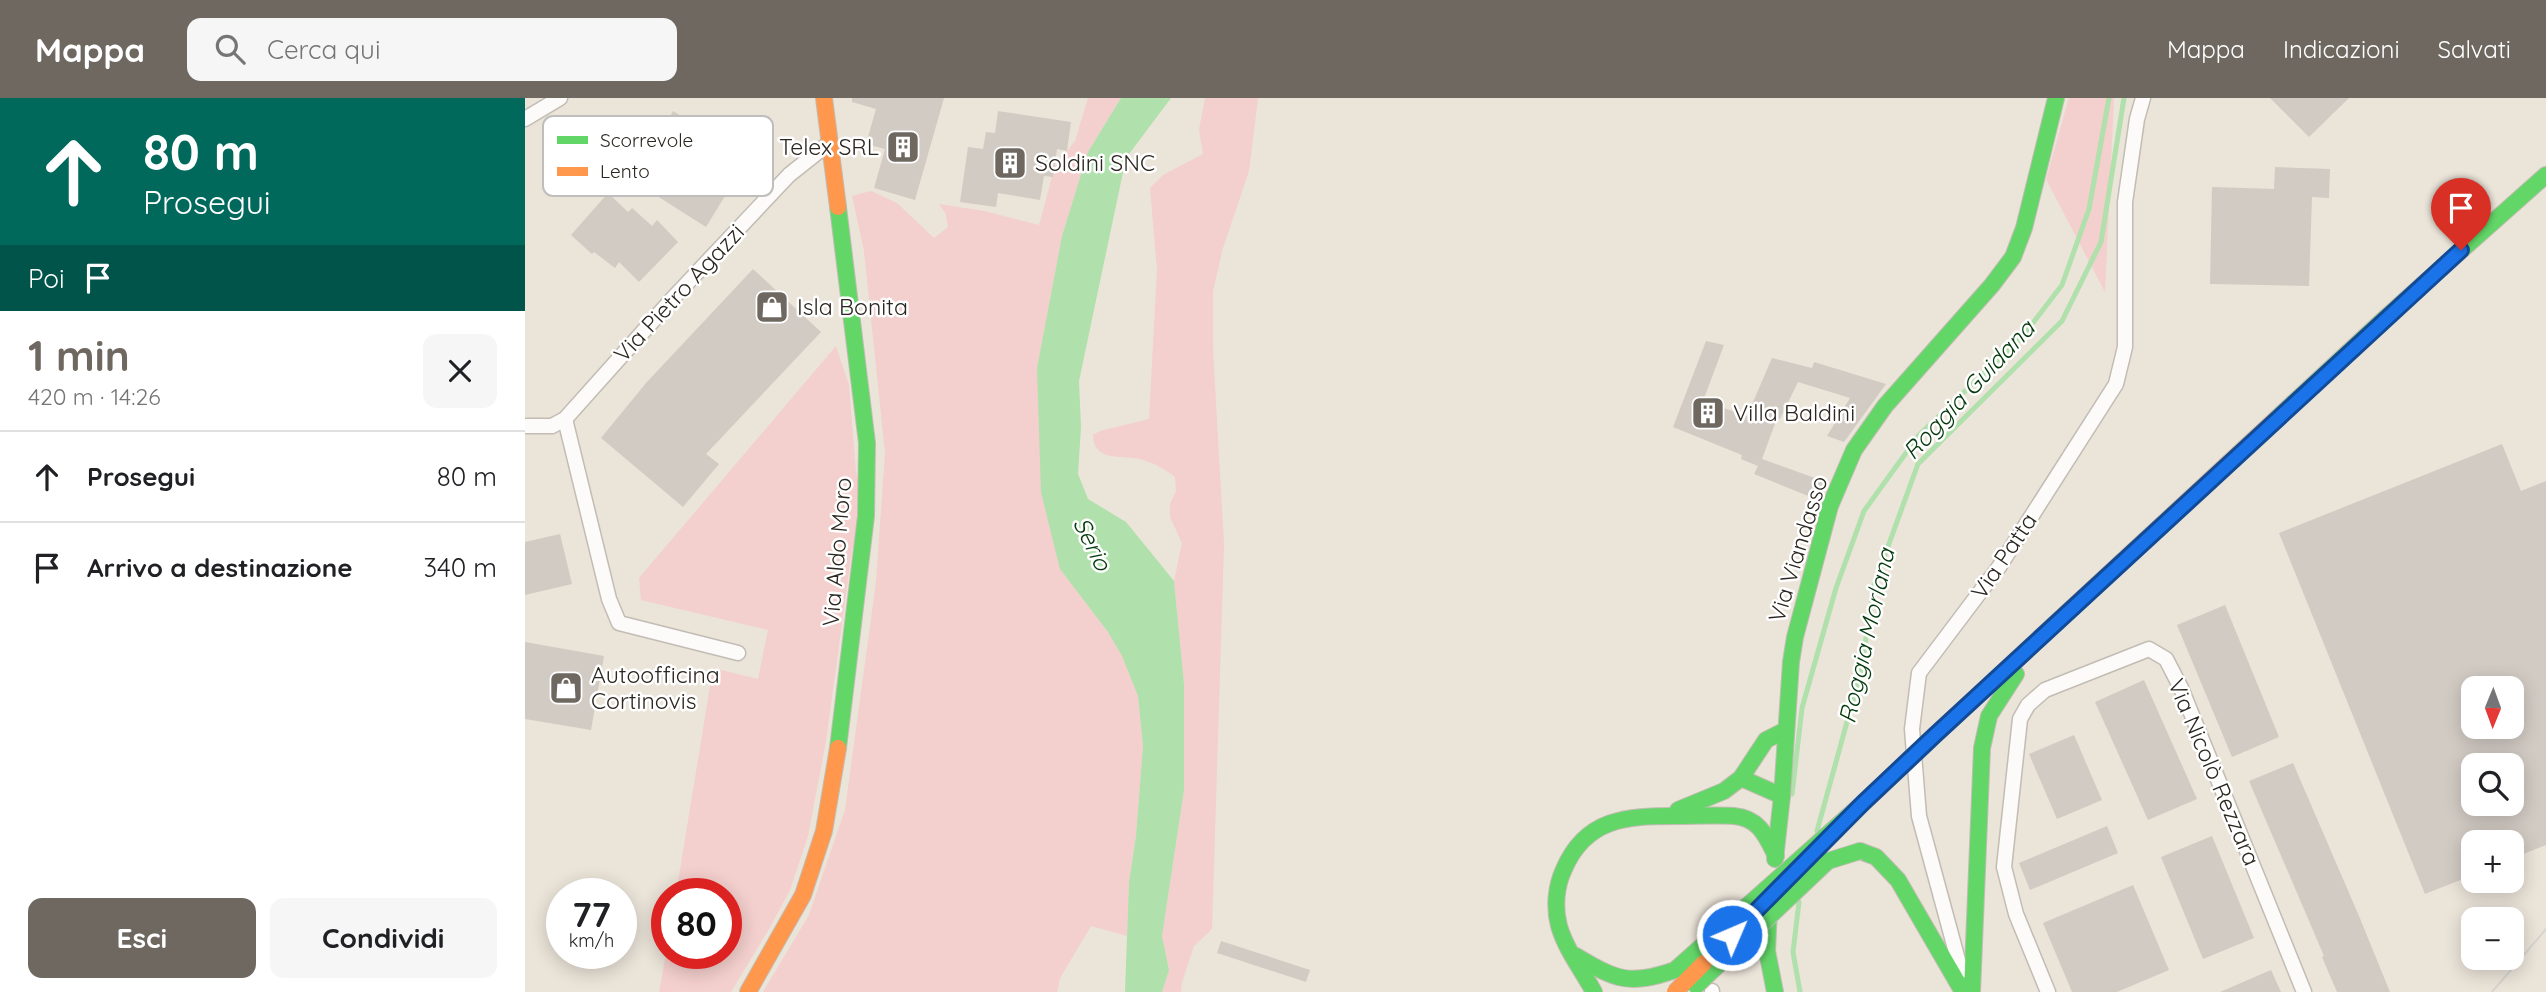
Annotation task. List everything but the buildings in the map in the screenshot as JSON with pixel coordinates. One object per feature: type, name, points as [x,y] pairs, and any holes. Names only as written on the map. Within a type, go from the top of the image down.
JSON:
[{"type":"main road","name":"Via Aldo Moro","points":[[748,992],[803,895],[824,831],[836,769],[866,516],[867,443],[824,98]]},
{"type":"main road","name":"Via Viandasso","points":[[1775,992],[1767,951],[1769,903],[1782,796],[1795,636],[1830,506],[1854,450],[1885,406],[1992,285],[2013,257],[2024,228],[2056,98]]},
{"type":"main road","points":[[1574,955],[1607,975],[1633,979],[1645,980],[1675,970],[1863,803],[2374,328],[2546,175]]},
{"type":"main road","points":[[1967,992],[1982,748],[1989,716],[2008,684],[2059,621]]},
{"type":"main road","points":[[1656,816],[1692,806],[1724,791],[1741,778],[1766,740],[1786,730]]},
{"type":"main road","points":[[1594,992],[1565,940],[1557,917],[1557,895],[1562,873],[1575,846],[1597,827],[1621,818],[1747,817],[1767,808],[1782,796],[1741,778]]},
{"type":"main road","points":[[1675,992],[1863,803]]},
{"type":"main road","points":[[1747,817],[1764,831],[1776,856]]},
{"type":"main road","points":[[1690,992],[1828,862],[1860,851],[1876,857],[1898,880],[1967,992]]},
{"type":"street","points":[[525,119],[560,98]]},
{"type":"street","name":"Via Patta","points":[[1967,992],[1919,816],[1912,729],[1919,673],[1999,567],[2116,384],[2125,347],[2125,202],[2137,119],[2143,98]]},
{"type":"street","name":"Via Pietro Agazzi","points":[[773,192],[789,175],[828,144]]},
{"type":"street","name":"Via Pietro Agazzi","points":[[565,419],[769,196]]},
{"type":"street","points":[[525,426],[552,426],[565,419],[608,599],[619,623],[738,653]]},
{"type":"street","name":"Via Nicolò Rezzara","points":[[2048,992],[2016,914],[2004,867],[2020,719],[2028,705],[2045,690],[2149,649],[2166,659],[2181,688],[2304,992]]},
{"type":"shaded area","points":[[1088,98],[1121,98],[1088,152],[1062,236],[1037,368],[1060,569],[1108,632],[1122,656],[1138,696],[1143,746],[1136,836],[1129,882],[1127,936],[1091,926],[1060,978],[1057,992],[763,992],[809,915],[845,810],[876,582],[885,453],[864,251],[852,196],[871,191],[897,203],[934,238],[948,227],[946,214],[939,204],[984,211],[1039,225],[1055,166],[1075,141]]},
{"type":"shaded area","points":[[1205,98],[1258,98],[1249,171],[1223,248],[1213,291],[1213,349],[1224,544],[1212,929],[1194,946],[1181,992],[1162,992],[1169,970],[1162,936],[1184,790],[1184,684],[1174,581],[1182,543],[1170,517],[1170,504],[1176,491],[1175,477],[1163,468],[1145,461],[1103,453],[1094,444],[1093,435],[1149,419],[1157,270],[1150,188],[1163,175],[1203,154],[1199,130]]},
{"type":"shaded area","points":[[2069,98],[2114,98],[2105,292],[2046,179]]},
{"type":"shaded area","points":[[836,346],[849,385],[856,472],[867,507],[852,550],[826,741],[808,836],[790,890],[731,992],[659,992],[663,969],[742,969],[742,878],[679,878],[713,668],[758,679],[768,630],[641,600],[639,578]]},
{"type":"water","name":"Serio","points":[[1121,98],[1171,98],[1126,158],[1079,381],[1081,427],[1078,474],[1088,499],[1126,522],[1174,581],[1184,684],[1184,790],[1162,936],[1169,970],[1162,992],[1125,992],[1129,882],[1136,836],[1143,746],[1138,696],[1122,656],[1108,632],[1060,569],[1041,492],[1037,368],[1062,236],[1088,152]]},
{"type":"waterway","name":"Roggia Guidana","points":[[1792,794],[1802,708],[1836,588],[1864,511],[1919,435],[2023,336],[2062,285],[2089,209],[2109,98]]},
{"type":"waterway","name":"Roggia Morlana","points":[[1817,831],[1861,671],[1874,585],[1918,464],[2062,321],[2101,242],[2124,98]]},
{"type":"waterway","name":"Roggia Morlana","points":[[1799,902],[1793,952],[1800,992]]},
{"type":"tram line","points":[[2492,992],[2546,929]]},
{"type":"traffic: fast","points":[[1775,859],[1791,662],[1795,637],[1830,506],[1854,450],[1885,406],[1992,285],[2013,257],[2024,228],[2056,98]]},
{"type":"traffic: fast","points":[[2276,419],[2546,175]]},
{"type":"traffic: fast","points":[[838,207],[867,443],[866,516],[838,748]]},
{"type":"traffic: fast","points":[[1972,992],[1982,748],[1989,716],[2016,674]]},
{"type":"traffic: fast","points":[[1678,810],[1724,791],[1741,778],[1766,740],[1786,730]]},
{"type":"traffic: fast","points":[[1675,970],[1863,803],[1935,735]]},
{"type":"traffic: fast","points":[[1741,778],[1782,796]]},
{"type":"traffic: fast","points":[[1594,992],[1562,935],[1556,904],[1559,882],[1573,852],[1596,830],[1610,823],[1640,817],[1743,817],[1761,829],[1776,856]]},
{"type":"traffic: fast","points":[[1860,851],[1876,857],[1898,880],[1963,992]]},
{"type":"traffic: fast","points":[[1696,986],[1828,861],[1860,851]]},
{"type":"traffic: fast","points":[[1769,908],[1767,951],[1775,992]]},
{"type":"traffic: fast","points":[[1576,956],[1602,971],[1624,978],[1646,978],[1675,970]]},
{"type":"traffic: slow","points":[[824,98],[838,207]]},
{"type":"traffic: slow","points":[[1935,735],[2276,419]]},
{"type":"traffic: slow","points":[[748,992],[803,895],[824,831],[838,748]]},
{"type":"traffic: slow","points":[[1675,992],[1704,963]]},
{"type":"place","name":"Telex SRL","points":[[903,147]]},
{"type":"place","name":"Soldini SNC","points":[[1010,163]]},
{"type":"place","name":"Isla Bonita","points":[[772,307]]},
{"type":"place","name":"Villa Baldini","points":[[1708,413]]},
{"type":"place","name":"Autoofficina Cortinovis","points":[[566,688]]},
{"type":"route","points":[[1732,935],[1935,735],[2461,250]]}]
